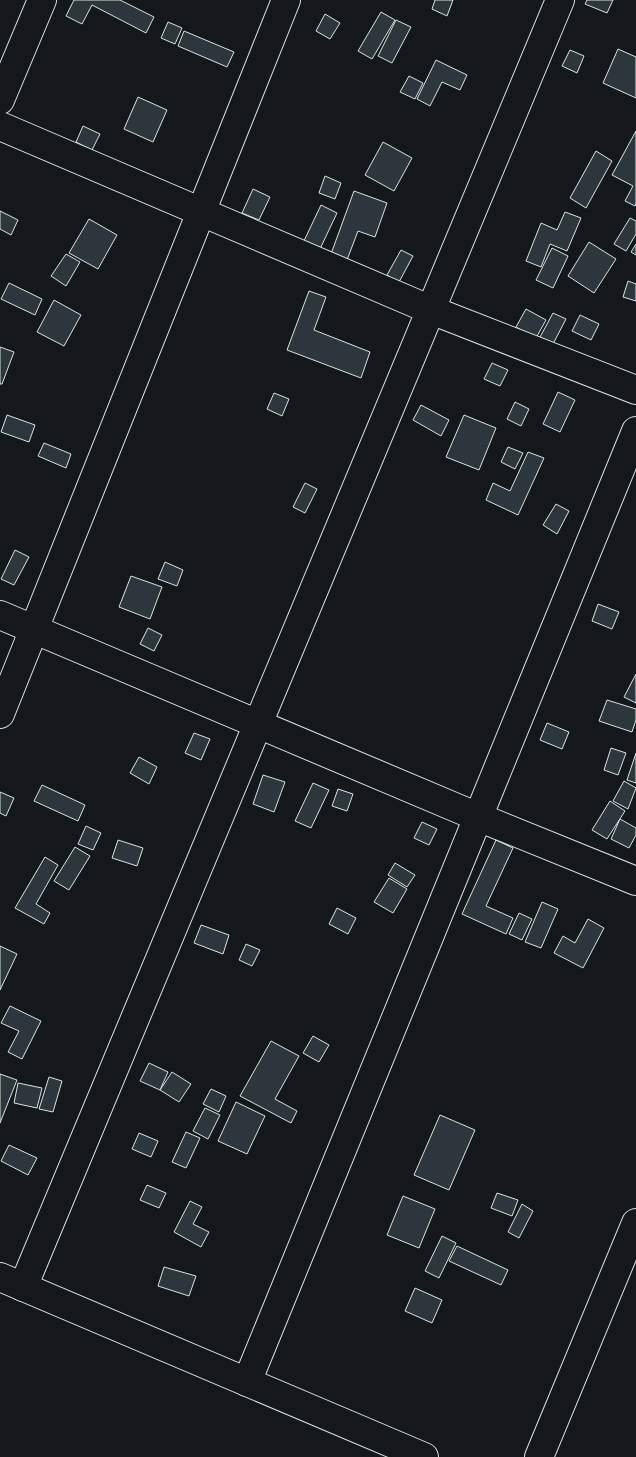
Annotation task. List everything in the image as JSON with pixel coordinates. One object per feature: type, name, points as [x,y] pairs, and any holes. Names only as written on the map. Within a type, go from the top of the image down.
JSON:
[{"type":"street","points":[[0,100],[42,0]]},
{"type":"street","points":[[0,714],[286,0]]},
{"type":"street","points":[[424,1457],[12,1282],[258,724],[560,0]]},
{"type":"street","points":[[0,126],[201,214],[431,310],[636,390]]},
{"type":"street","points":[[247,1382],[636,431]]},
{"type":"street","points":[[0,615],[478,817],[636,881]]},
{"type":"street","points":[[539,1457],[636,1223]]},
{"type":"building","points":[[74,0],[120,0],[154,17],[146,33],[92,5],[82,24],[66,16]]},
{"type":"building","points":[[435,0],[453,0],[447,16],[432,9]]},
{"type":"building","points":[[587,0],[613,0],[607,13],[585,4]]},
{"type":"building","points":[[381,12],[395,20],[372,59],[358,51]]},
{"type":"building","points":[[325,14],[340,23],[330,39],[316,31]]},
{"type":"building","points":[[396,20],[411,27],[392,63],[378,56]]},
{"type":"building","points":[[168,22],[182,28],[175,44],[161,38]]},
{"type":"building","points":[[184,31],[234,52],[227,67],[178,46]]},
{"type":"building","points":[[618,49],[636,57],[636,98],[603,83]]},
{"type":"building","points":[[570,50],[584,56],[577,73],[562,66]]},
{"type":"building","points":[[436,60],[467,75],[460,90],[442,82],[430,106],[417,99]]},
{"type":"building","points":[[409,76],[423,83],[415,99],[400,92]]},
{"type":"building","points":[[138,97],[167,110],[153,142],[124,129]]},
{"type":"building","points":[[83,126],[100,134],[92,150],[76,142]]},
{"type":"building","points":[[636,131],[635,206],[625,201],[633,186],[612,175]]},
{"type":"building","points":[[383,142],[412,158],[394,191],[365,175]]},
{"type":"building","points":[[596,151],[612,161],[586,208],[570,198]]},
{"type":"building","points":[[325,176],[341,183],[335,199],[319,193]]},
{"type":"building","points":[[253,189],[270,197],[259,220],[242,213]]},
{"type":"building","points":[[354,191],[387,203],[375,237],[358,231],[347,260],[331,254]]},
{"type":"building","points":[[321,205],[337,213],[319,251],[303,243]]},
{"type":"building","points":[[0,211],[18,220],[11,235],[0,229]]},
{"type":"building","points":[[565,212],[581,218],[567,251],[550,244],[541,267],[526,261],[541,223],[557,230]]},
{"type":"building","points":[[630,218],[636,221],[636,234],[626,251],[614,244]]},
{"type":"building","points":[[89,219],[117,235],[98,269],[69,253]]},
{"type":"building","points":[[589,242],[616,259],[594,293],[568,276]]},
{"type":"building","points":[[636,244],[636,255],[631,252]]},
{"type":"building","points":[[552,248],[568,256],[553,288],[536,280]]},
{"type":"building","points":[[401,250],[413,256],[399,282],[387,275]]},
{"type":"building","points":[[66,254],[80,262],[66,286],[51,276]]},
{"type":"building","points":[[628,281],[636,284],[636,301],[623,297]]},
{"type":"building","points":[[9,283],[42,299],[35,315],[1,299]]},
{"type":"building","points":[[309,291],[326,297],[314,330],[370,352],[361,378],[287,350]]},
{"type":"building","points":[[54,300],[81,315],[64,346],[37,332]]},
{"type":"building","points":[[526,309],[546,320],[536,338],[516,327]]},
{"type":"building","points":[[553,313],[566,319],[553,344],[540,337]]},
{"type":"building","points":[[580,315],[599,324],[591,340],[572,331]]},
{"type":"building","points":[[0,347],[14,352],[2,384],[0,384]]},
{"type":"building","points":[[492,363],[508,370],[500,386],[484,379]]},
{"type":"building","points":[[558,392],[575,400],[560,432],[543,424]]},
{"type":"building","points":[[274,393],[289,399],[282,416],[267,409]]},
{"type":"building","points":[[515,402],[529,409],[521,426],[507,419]]},
{"type":"building","points":[[421,405],[449,420],[441,436],[413,420]]},
{"type":"building","points":[[7,415],[35,425],[29,442],[1,432]]},
{"type":"building","points":[[464,415],[496,428],[479,470],[446,457]]},
{"type":"building","points":[[44,443],[71,454],[66,468],[38,456]]},
{"type":"building","points":[[508,447],[523,453],[515,469],[501,462]]},
{"type":"building","points":[[528,452],[544,458],[518,515],[486,500],[493,483],[510,491]]},
{"type":"building","points":[[305,483],[317,489],[305,513],[293,507]]},
{"type":"building","points":[[556,504],[569,511],[557,534],[543,525]]},
{"type":"building","points":[[15,550],[29,557],[14,585],[1,579]]},
{"type":"building","points":[[165,562],[183,570],[177,586],[158,579]]},
{"type":"building","points":[[131,576],[162,587],[150,619],[119,607]]},
{"type":"building","points":[[598,604],[619,612],[612,629],[592,621]]},
{"type":"building","points":[[148,628],[162,635],[154,651],[140,644]]},
{"type":"building","points":[[636,674],[636,703],[624,697]]},
{"type":"building","points":[[607,700],[636,709],[636,720],[632,732],[599,721]]},
{"type":"building","points":[[547,723],[569,732],[562,749],[540,740]]},
{"type":"building","points":[[194,733],[210,739],[201,760],[185,753]]},
{"type":"building","points":[[611,748],[626,753],[618,775],[604,770]]},
{"type":"building","points":[[636,753],[636,783],[627,780]]},
{"type":"building","points":[[139,757],[157,767],[149,784],[130,773]]},
{"type":"building","points":[[263,775],[285,782],[274,812],[253,804]]},
{"type":"building","points":[[624,781],[636,788],[628,809],[613,801]]},
{"type":"building","points":[[313,783],[329,790],[311,828],[295,821]]},
{"type":"building","points":[[42,785],[85,805],[78,821],[34,801]]},
{"type":"building","points":[[338,789],[353,794],[347,811],[332,806]]},
{"type":"building","points":[[0,792],[14,798],[6,816],[0,813]]},
{"type":"building","points":[[610,801],[625,811],[607,839],[592,830]]},
{"type":"building","points":[[620,819],[636,828],[636,835],[629,848],[611,839]]},
{"type":"building","points":[[422,822],[437,829],[429,845],[414,838]]},
{"type":"building","points":[[86,826],[101,833],[93,850],[78,844]]},
{"type":"building","points":[[118,840],[143,848],[137,866],[112,858]]},
{"type":"building","points":[[496,840],[513,848],[486,906],[513,918],[506,934],[462,914]]},
{"type":"building","points":[[75,847],[90,856],[69,890],[54,881]]},
{"type":"building","points":[[45,857],[58,865],[36,904],[50,913],[44,924],[15,908]]},
{"type":"building","points":[[395,863],[415,875],[407,887],[388,875]]},
{"type":"building","points":[[389,878],[407,889],[393,913],[374,902]]},
{"type":"building","points":[[542,902],[558,909],[541,948],[525,942]]},
{"type":"building","points":[[337,908],[356,918],[348,934],[329,924]]},
{"type":"building","points":[[519,913],[532,919],[522,940],[509,934]]},
{"type":"building","points":[[588,919],[604,928],[583,968],[554,953],[563,936],[575,943]]},
{"type":"building","points":[[201,925],[229,935],[223,954],[194,943]]},
{"type":"building","points":[[246,944],[260,950],[252,966],[239,960]]},
{"type":"building","points":[[0,946],[17,954],[0,990]]},
{"type":"building","points":[[10,1006],[41,1021],[22,1059],[8,1052],[19,1031],[1,1023]]},
{"type":"building","points":[[313,1036],[329,1045],[319,1062],[303,1053]]},
{"type":"building","points":[[271,1041],[299,1056],[275,1099],[297,1111],[291,1123],[240,1096]]},
{"type":"building","points":[[149,1063],[168,1072],[160,1090],[140,1081]]},
{"type":"building","points":[[172,1072],[191,1084],[179,1102],[160,1090]]},
{"type":"building","points":[[0,1074],[17,1080],[0,1123]]},
{"type":"building","points":[[49,1077],[62,1081],[53,1112],[39,1109]]},
{"type":"building","points":[[18,1083],[42,1088],[37,1108],[14,1103]]},
{"type":"building","points":[[211,1089],[226,1096],[219,1112],[203,1104]]},
{"type":"building","points":[[236,1102],[265,1116],[247,1154],[218,1141]]},
{"type":"building","points":[[205,1108],[220,1115],[208,1139],[193,1131]]},
{"type":"building","points":[[440,1115],[475,1130],[449,1190],[414,1175]]},
{"type":"building","points":[[186,1132],[200,1138],[186,1168],[172,1162]]},
{"type":"building","points":[[139,1133],[158,1141],[151,1157],[132,1149]]},
{"type":"building","points":[[9,1145],[37,1158],[28,1175],[1,1161]]},
{"type":"building","points":[[147,1185],[166,1193],[159,1208],[140,1200]]},
{"type":"building","points":[[497,1193],[518,1200],[512,1216],[491,1208]]},
{"type":"building","points":[[403,1196],[435,1209],[419,1248],[387,1235]]},
{"type":"building","points":[[190,1201],[202,1207],[193,1224],[209,1232],[201,1247],[174,1232]]},
{"type":"building","points":[[522,1204],[533,1211],[519,1238],[508,1232]]},
{"type":"building","points":[[442,1236],[456,1243],[439,1278],[425,1271]]},
{"type":"building","points":[[457,1246],[508,1270],[501,1285],[449,1261]]},
{"type":"building","points":[[164,1267],[196,1276],[189,1296],[158,1286]]},
{"type":"building","points":[[415,1288],[442,1300],[432,1323],[405,1311]]}]
